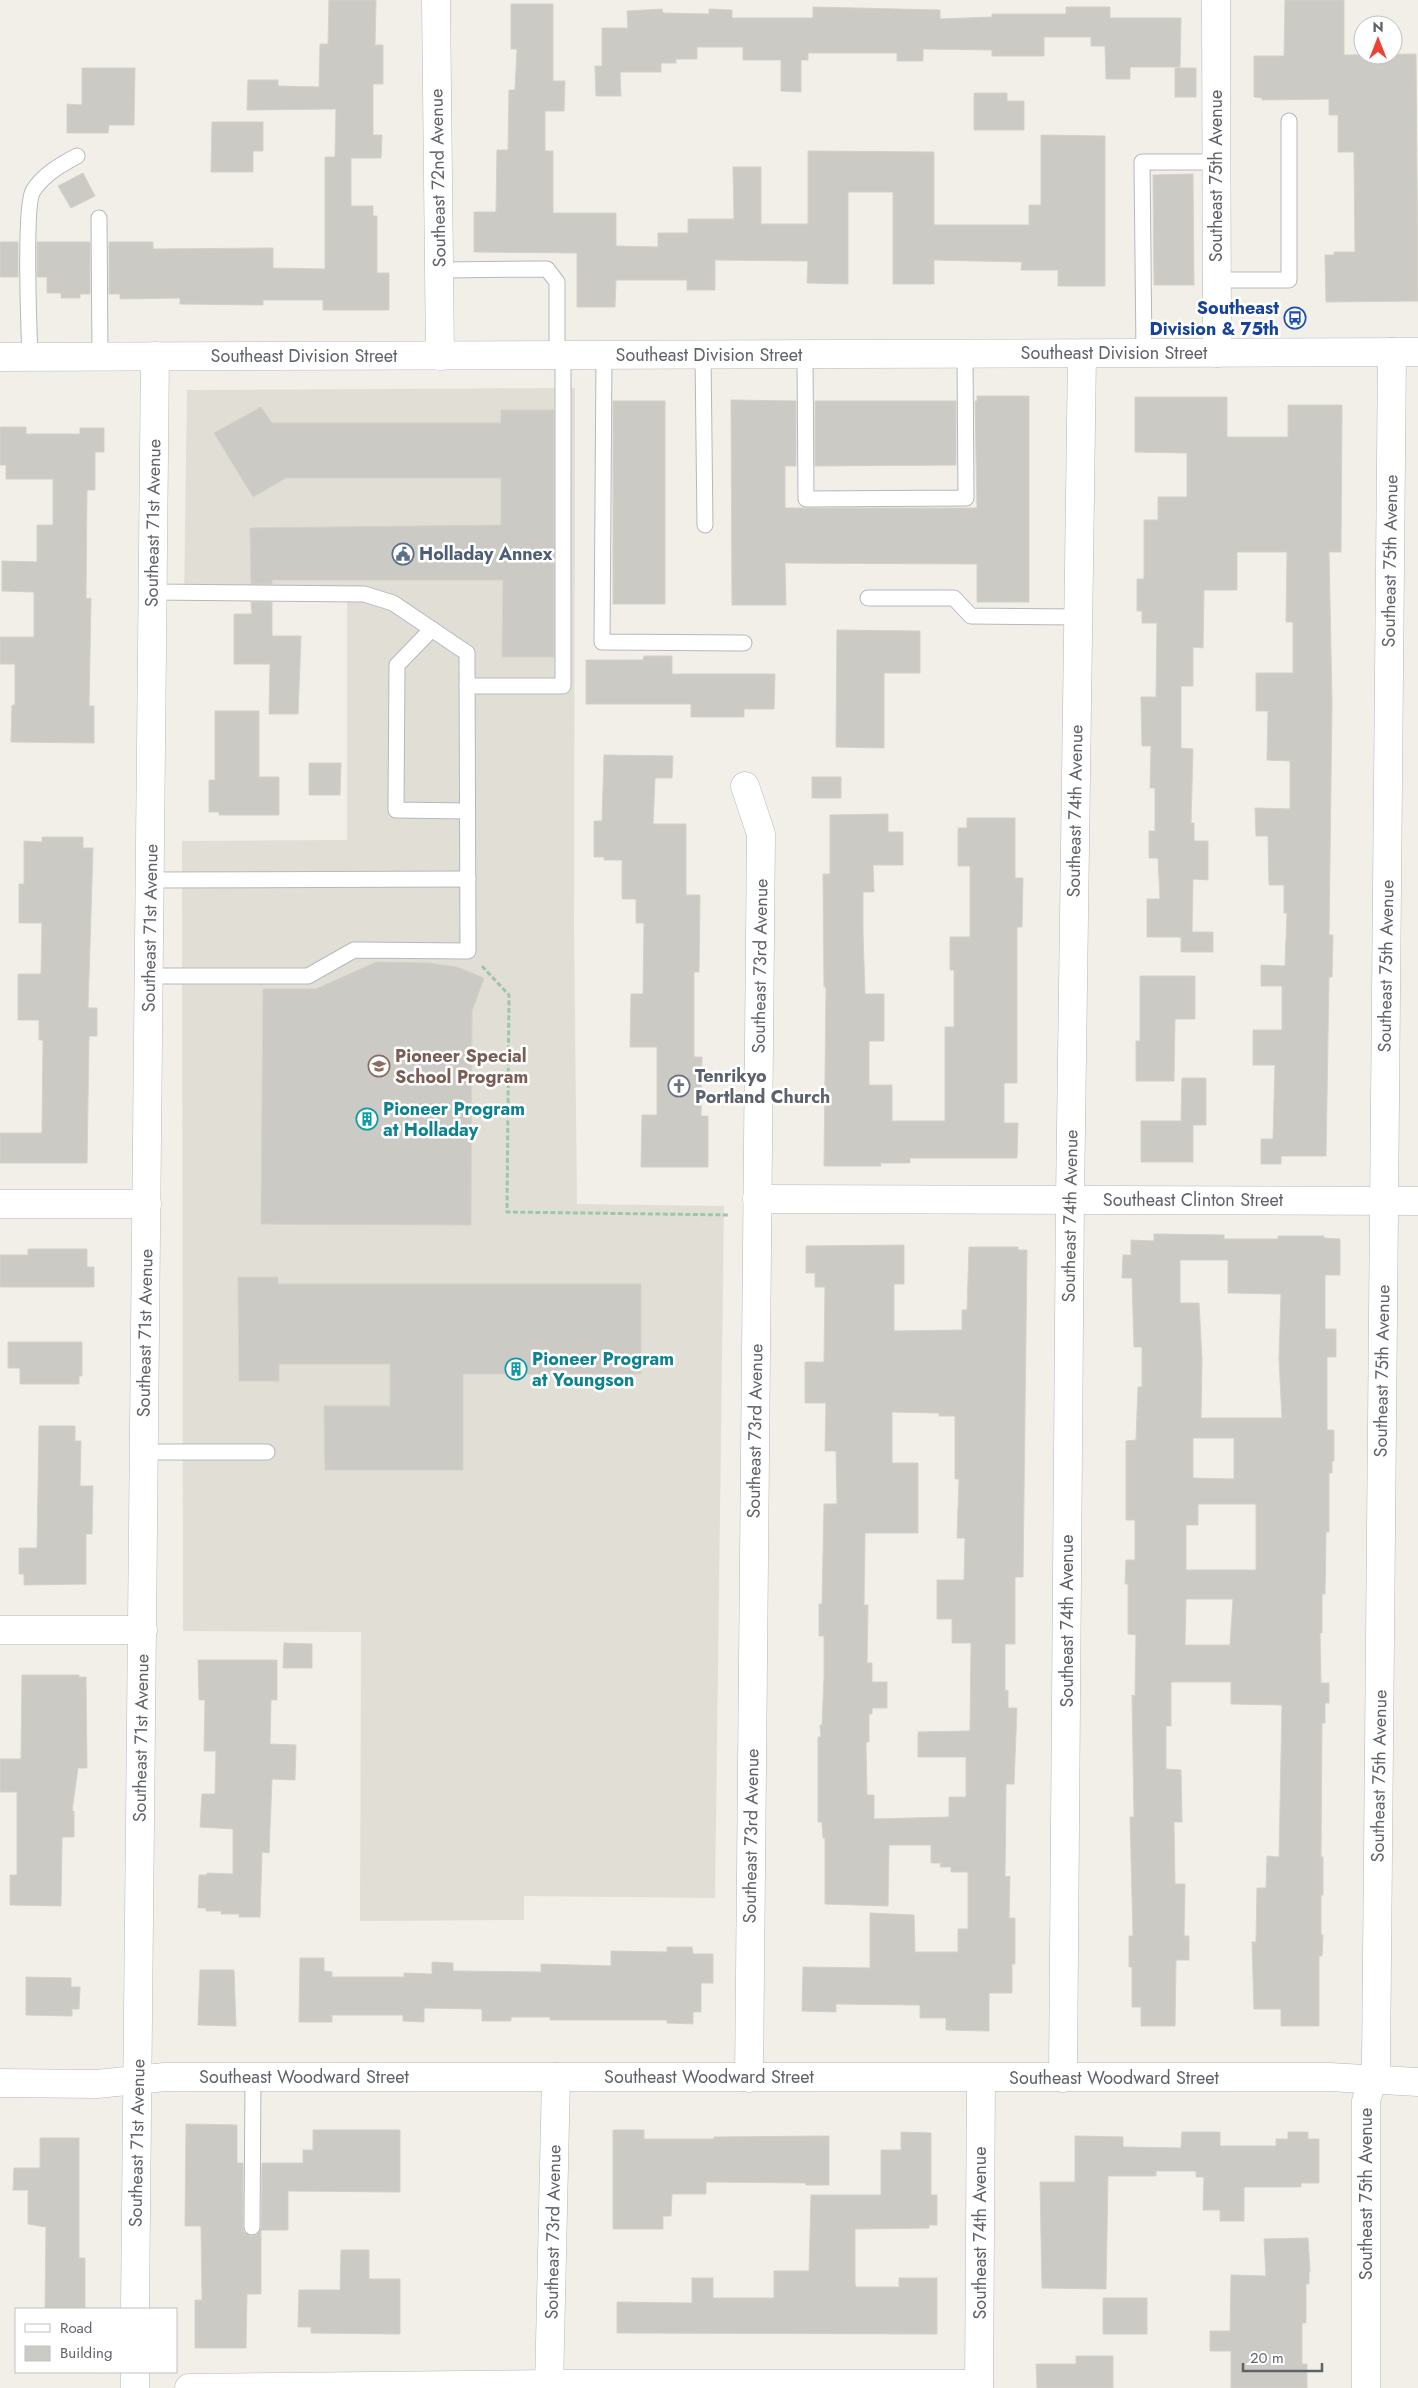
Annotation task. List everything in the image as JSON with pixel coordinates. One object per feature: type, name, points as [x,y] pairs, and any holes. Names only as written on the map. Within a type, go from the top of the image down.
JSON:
[{"type":"street","name":"Southeast 72nd Avenue","points":[[436,0],[440,356]]},
{"type":"street","name":"Southeast 75th Avenue","points":[[1216,0],[1217,353]]},
{"type":"street","name":"Southeast 75th Avenue","points":[[1366,2388],[1366,2101],[1376,2066],[1384,1201],[1405,352]]},
{"type":"street","name":"Southeast Division Street","points":[[0,357],[1405,352]]},
{"type":"street","name":"Southeast 74th Avenue","points":[[1064,2078],[1070,1199],[1082,354]]},
{"type":"street","name":"Southeast 71st Avenue","points":[[135,2308],[156,356]]},
{"type":"street","name":"Southeast 73rd Avenue","points":[[745,786],[761,834],[749,2078]]},
{"type":"street","name":"Southeast Clinton Street","points":[[757,1207],[1070,1199],[1418,1201]]},
{"type":"street","points":[[0,1204],[147,1204]]},
{"type":"street","points":[[0,1630],[143,1630]]},
{"type":"street","name":"Southeast 73rd Avenue","points":[[549,2386],[556,2076]]},
{"type":"street","name":"Southeast Woodward Street","points":[[0,2083],[98,2084],[165,2077],[556,2076],[749,2078],[1329,2077],[1372,2081],[1418,2082]]},
{"type":"street","name":"Southeast 74th Avenue","points":[[979,2386],[981,2078]]},
{"type":"street","points":[[134,2388],[135,2373]]},
{"type":"street","points":[[189,2388],[979,2386]]},
{"type":"lane","points":[[1217,280],[1289,280],[1289,121]]},
{"type":"lane","points":[[30,357],[29,222],[31,193],[57,166],[77,156]]},
{"type":"lane","points":[[1144,353],[1142,162],[1216,162]]},
{"type":"lane","points":[[99,218],[100,356]]},
{"type":"lane","points":[[440,270],[547,269],[557,282],[560,356],[563,686],[468,686]]},
{"type":"lane","points":[[805,355],[806,499],[816,499],[966,498],[965,354]]},
{"type":"lane","points":[[703,355],[704,524]]},
{"type":"lane","points":[[604,356],[602,642],[744,643]]},
{"type":"lane","points":[[149,976],[308,976],[354,950],[468,951],[468,652],[394,603],[364,594],[153,592]]},
{"type":"lane","points":[[868,598],[954,598],[971,616],[1078,617]]},
{"type":"lane","points":[[432,629],[397,665],[396,810],[468,811]]},
{"type":"lane","points":[[150,880],[468,879]]},
{"type":"lane","points":[[144,1452],[267,1452]]},
{"type":"lane","points":[[252,2227],[253,2077]]},
{"type":"path","points":[[468,951],[509,995],[507,1212],[757,1207]]},
{"type":"shaded area","name":"Pioneer Special School Program","points":[[575,388],[574,929],[577,1204],[724,1206],[715,1898],[524,1896],[524,1920],[360,1921],[361,1632],[183,1631],[182,841],[347,840],[347,598],[184,599],[187,390]]},
{"type":"building","points":[[329,0],[376,0],[375,45],[383,45],[383,84],[373,84],[373,135],[382,135],[381,158],[351,158],[351,206],[373,206],[373,216],[377,216],[377,273],[389,273],[389,310],[323,310],[323,300],[263,300],[263,305],[180,304],[180,298],[120,299],[120,294],[109,294],[109,242],[153,242],[153,249],[273,248],[273,268],[325,269],[325,157],[335,157],[336,109],[247,110],[248,80],[278,80],[278,86],[319,87],[320,44],[328,44]]},
{"type":"building","points":[[1285,0],[1344,0],[1344,55],[1353,55],[1353,65],[1403,65],[1403,54],[1416,54],[1418,301],[1326,302],[1325,255],[1334,255],[1334,252],[1355,252],[1354,152],[1338,152],[1338,115],[1329,115],[1329,99],[1262,100],[1262,98],[1254,97],[1254,56],[1284,56]]},
{"type":"building","points":[[511,4],[553,4],[553,81],[565,81],[564,111],[545,111],[545,151],[553,151],[553,213],[616,213],[616,246],[658,247],[658,233],[688,233],[688,219],[734,219],[733,167],[761,167],[761,224],[808,224],[808,151],[934,152],[934,225],[1029,225],[1029,205],[1041,205],[1041,135],[1105,136],[1105,286],[1058,286],[1058,270],[1021,270],[1022,262],[934,260],[934,284],[893,284],[893,192],[848,192],[848,284],[807,283],[808,261],[715,260],[715,290],[687,290],[687,280],[616,280],[615,307],[577,307],[577,253],[474,252],[474,212],[496,212],[497,150],[508,150],[509,90],[515,90],[517,49],[511,49]]},
{"type":"building","points":[[813,7],[940,10],[940,19],[992,17],[992,14],[1066,14],[1066,7],[1110,7],[1110,18],[1181,18],[1180,67],[1130,67],[1130,79],[1106,79],[1105,46],[1091,46],[1091,37],[1044,37],[1044,56],[992,56],[992,50],[923,49],[923,61],[897,61],[897,53],[808,53],[808,60],[801,60],[801,92],[781,91],[781,60],[743,60],[743,47],[697,47],[697,59],[676,59],[676,63],[661,63],[661,72],[620,72],[621,96],[596,96],[595,66],[602,66],[602,28],[628,28],[627,11],[662,9],[663,13],[709,14],[709,9],[732,10],[732,18],[813,18]]},
{"type":"building","points":[[82,68],[135,68],[134,125],[109,125],[108,133],[67,133],[67,104],[82,105]]},
{"type":"building","points":[[1175,68],[1196,68],[1196,97],[1175,97]]},
{"type":"building","points":[[974,93],[1007,93],[1007,101],[1024,101],[1024,130],[974,130]]},
{"type":"building","points":[[212,122],[263,122],[263,151],[253,151],[253,172],[211,172]]},
{"type":"building","points":[[83,173],[95,196],[71,208],[58,186]]},
{"type":"building","points":[[1193,174],[1194,285],[1154,285],[1153,175]]},
{"type":"building","points":[[0,242],[18,242],[18,277],[0,277]]},
{"type":"building","points":[[37,242],[90,242],[90,294],[80,294],[80,298],[61,298],[61,293],[47,293],[47,277],[37,277]]},
{"type":"building","points":[[977,396],[1029,396],[1029,602],[977,602],[977,564],[785,563],[786,605],[732,605],[731,400],[796,401],[796,466],[785,466],[785,508],[977,508],[975,401],[977,401]]},
{"type":"building","points":[[1135,397],[1227,397],[1227,437],[1288,437],[1288,405],[1342,405],[1341,552],[1329,552],[1332,704],[1329,935],[1333,935],[1332,977],[1329,977],[1326,1156],[1281,1156],[1281,1164],[1261,1164],[1261,1139],[1273,1139],[1275,1065],[1253,1065],[1253,1030],[1282,1030],[1282,986],[1261,986],[1261,965],[1285,966],[1287,913],[1284,913],[1284,885],[1269,885],[1268,836],[1256,836],[1255,808],[1290,809],[1290,761],[1267,760],[1268,711],[1256,711],[1256,673],[1293,673],[1293,622],[1286,622],[1287,552],[1237,552],[1237,590],[1204,590],[1203,648],[1193,647],[1193,686],[1181,686],[1181,748],[1193,749],[1191,823],[1194,823],[1194,841],[1208,841],[1208,880],[1193,879],[1192,932],[1213,932],[1213,952],[1181,952],[1181,937],[1147,937],[1147,899],[1160,899],[1158,858],[1149,858],[1149,831],[1155,831],[1155,788],[1150,788],[1151,746],[1142,746],[1141,697],[1156,697],[1157,623],[1142,623],[1142,611],[1137,611],[1137,579],[1144,579],[1144,520],[1158,520],[1158,497],[1187,497],[1187,453],[1135,452]]},
{"type":"building","points":[[613,401],[665,401],[665,604],[613,604]]},
{"type":"building","points":[[815,401],[956,401],[956,465],[815,466]]},
{"type":"building","name":"Holladay Annex","points":[[261,407],[272,423],[501,423],[501,410],[554,410],[554,657],[502,657],[503,580],[272,580],[272,584],[251,584],[250,528],[501,525],[501,478],[286,478],[253,497],[214,433]]},
{"type":"building","points":[[0,427],[26,427],[26,434],[80,434],[80,428],[104,428],[104,452],[95,452],[95,490],[87,490],[86,599],[91,598],[89,706],[94,706],[94,743],[11,742],[12,705],[15,705],[15,664],[0,664],[0,637],[34,637],[34,592],[2,591],[2,561],[37,562],[37,525],[53,525],[53,479],[6,479],[6,465],[0,465]]},
{"type":"building","points":[[251,602],[272,602],[272,636],[301,636],[298,714],[269,714],[270,664],[234,664],[234,614],[252,614]]},
{"type":"building","points":[[837,630],[920,631],[920,673],[884,673],[884,748],[836,747]]},
{"type":"building","points":[[644,656],[672,656],[672,674],[775,674],[774,709],[744,709],[744,717],[691,717],[691,704],[586,704],[586,660],[643,660]]},
{"type":"building","points":[[215,711],[259,711],[259,777],[279,777],[279,815],[219,815],[219,812],[209,812],[209,780],[215,780]]},
{"type":"building","points":[[604,755],[673,756],[672,778],[655,778],[653,824],[686,824],[686,895],[700,895],[699,972],[694,972],[694,1057],[702,1057],[701,1116],[708,1116],[708,1167],[641,1167],[642,1115],[657,1115],[657,1047],[630,1047],[631,994],[643,994],[644,923],[636,923],[636,899],[622,899],[622,860],[604,860],[604,857],[594,857],[594,821],[602,821]]},
{"type":"building","points":[[309,763],[341,763],[340,795],[309,795]]},
{"type":"building","points":[[812,777],[841,777],[841,798],[812,798]]},
{"type":"building","points":[[888,814],[888,832],[903,832],[903,865],[873,865],[874,892],[863,892],[863,933],[865,994],[884,994],[884,1041],[869,1041],[869,1085],[892,1085],[892,1121],[945,1121],[945,1027],[954,1027],[954,970],[950,970],[950,937],[970,937],[970,866],[958,866],[958,828],[967,828],[967,818],[1015,818],[1015,878],[1023,878],[1022,927],[1017,927],[1017,1083],[1004,1083],[1004,1123],[1018,1123],[1017,1158],[910,1158],[910,1163],[880,1163],[881,1166],[824,1166],[826,987],[824,987],[823,874],[830,874],[830,815]]},
{"type":"building","points":[[42,837],[83,837],[83,848],[93,848],[88,1008],[97,1008],[97,1036],[89,1036],[87,1163],[0,1163],[0,1133],[42,1133],[43,1040],[39,1040],[39,1020],[18,1020],[18,974],[41,974],[42,923],[19,923],[19,884],[24,884],[24,841],[42,842]]},
{"type":"building","name":"Pioneer Program at Holladay","points":[[376,962],[429,963],[457,967],[484,978],[472,1011],[471,1225],[261,1224],[263,989],[316,989]]},
{"type":"building","points":[[1140,976],[1195,976],[1195,1019],[1175,1019],[1174,1081],[1136,1081],[1136,1041],[1140,1041]]},
{"type":"building","points":[[1182,1078],[1206,1078],[1206,1125],[1193,1125],[1193,1162],[1141,1162],[1141,1121],[1181,1121]]},
{"type":"building","points":[[1154,1234],[1224,1235],[1224,1239],[1278,1239],[1278,1236],[1324,1236],[1324,1238],[1340,1239],[1340,1275],[1325,1275],[1325,1329],[1336,1329],[1336,1357],[1327,1357],[1327,1430],[1334,1430],[1334,1461],[1332,1461],[1332,1473],[1329,1473],[1329,1532],[1326,1532],[1325,1594],[1322,1594],[1322,1633],[1320,1633],[1321,1683],[1329,1683],[1329,1703],[1325,1703],[1325,1723],[1322,1723],[1321,1857],[1323,1857],[1323,1895],[1321,1895],[1321,1935],[1323,1935],[1322,1956],[1319,1956],[1319,2026],[1281,2026],[1281,2009],[1254,2009],[1252,1942],[1256,1942],[1257,1888],[1266,1888],[1267,1856],[1279,1857],[1282,1705],[1231,1704],[1231,1682],[1171,1682],[1171,1726],[1166,1726],[1166,1769],[1181,1770],[1182,1822],[1174,1822],[1175,1884],[1185,1884],[1184,1936],[1189,1936],[1189,1960],[1176,1960],[1175,2026],[1141,2026],[1141,2007],[1132,2007],[1132,1967],[1129,1967],[1129,1936],[1133,1936],[1130,1817],[1134,1817],[1132,1695],[1135,1696],[1136,1635],[1128,1634],[1128,1584],[1125,1584],[1126,1560],[1135,1560],[1135,1520],[1126,1520],[1126,1441],[1136,1440],[1138,1387],[1142,1387],[1142,1347],[1134,1347],[1132,1278],[1122,1278],[1123,1255],[1131,1255],[1131,1240],[1154,1241]],"holes":[[[1180,1260],[1228,1260],[1228,1293],[1281,1294],[1279,1359],[1282,1418],[1201,1418],[1202,1360],[1199,1303],[1180,1303]],[[1193,1438],[1234,1438],[1234,1479],[1193,1478]],[[1198,1504],[1256,1504],[1256,1570],[1186,1570],[1186,1525],[1198,1525]],[[1186,1599],[1233,1599],[1230,1645],[1185,1645]]]},
{"type":"building","points":[[904,1245],[904,1284],[894,1284],[894,1331],[962,1330],[962,1310],[967,1310],[969,1247],[1018,1247],[1018,1250],[1027,1250],[1023,1577],[1015,1577],[1015,1644],[1005,1644],[1005,1691],[1008,1690],[1008,1708],[1017,1708],[1014,1784],[1006,1784],[1005,1877],[1010,1876],[1009,1918],[1015,1918],[1015,1964],[1012,1964],[1012,1993],[989,1993],[989,2031],[946,2030],[946,2018],[920,2018],[920,2005],[836,2004],[836,2012],[802,2011],[803,1967],[870,1968],[870,1913],[914,1915],[915,1952],[958,1952],[958,1929],[968,1929],[968,1872],[951,1872],[951,1867],[940,1867],[941,1863],[931,1863],[931,1845],[889,1845],[888,1906],[825,1904],[825,1838],[823,1838],[822,1822],[818,1822],[818,1737],[821,1737],[820,1725],[822,1725],[824,1678],[824,1636],[819,1636],[819,1604],[822,1604],[824,1504],[837,1504],[836,1451],[825,1451],[826,1403],[805,1403],[805,1362],[824,1362],[825,1287],[815,1287],[815,1273],[806,1273],[806,1246]],"holes":[[[892,1412],[939,1413],[939,1416],[955,1416],[955,1479],[959,1479],[957,1538],[965,1538],[964,1580],[937,1580],[937,1619],[952,1619],[952,1643],[971,1643],[970,1731],[918,1732],[918,1757],[966,1757],[966,1797],[949,1797],[949,1817],[874,1819],[874,1795],[867,1795],[866,1742],[869,1742],[869,1714],[872,1714],[872,1708],[887,1708],[887,1682],[872,1682],[872,1663],[867,1663],[868,1605],[864,1605],[865,1533],[918,1533],[918,1463],[892,1463]]]},
{"type":"building","points":[[28,1249],[87,1249],[87,1267],[94,1267],[94,1287],[0,1287],[0,1255],[28,1255]]},
{"type":"building","name":"Pioneer Program at Youngson","points":[[238,1277],[278,1277],[278,1284],[641,1284],[641,1374],[463,1374],[463,1470],[325,1470],[324,1406],[390,1406],[390,1364],[279,1364],[279,1381],[239,1381]]},
{"type":"building","points":[[8,1342],[82,1342],[82,1376],[79,1376],[79,1384],[20,1384],[20,1368],[8,1368]]},
{"type":"building","points":[[39,1426],[75,1426],[75,1441],[81,1441],[80,1486],[93,1486],[92,1534],[86,1534],[86,1584],[24,1585],[24,1574],[19,1574],[19,1548],[37,1548]]},
{"type":"building","points":[[284,1643],[312,1644],[312,1668],[283,1668]]},
{"type":"building","points":[[198,1660],[277,1660],[277,1700],[271,1700],[270,1744],[296,1745],[295,1780],[272,1779],[269,1853],[262,1852],[260,1917],[239,1917],[239,1914],[221,1914],[221,1911],[206,1911],[206,1908],[198,1908],[199,1875],[207,1875],[207,1873],[233,1874],[233,1829],[200,1827],[202,1794],[215,1794],[216,1751],[204,1751],[205,1700],[199,1700]]},
{"type":"building","points":[[22,1675],[79,1675],[79,1677],[86,1677],[87,1768],[78,1768],[72,1811],[74,1811],[74,1837],[62,1837],[61,1906],[10,1905],[10,1875],[17,1875],[17,1792],[0,1792],[0,1759],[21,1759]]},
{"type":"building","points":[[667,1947],[692,1947],[693,1954],[713,1954],[713,1983],[701,1983],[701,2012],[693,2012],[693,2024],[667,2023],[667,2020],[550,2020],[550,2017],[511,2017],[511,2021],[482,2021],[482,2009],[424,2008],[424,2022],[403,2021],[403,2015],[332,2015],[332,2022],[299,2022],[300,1958],[324,1958],[324,1971],[332,1972],[332,1977],[404,1977],[404,1973],[432,1974],[432,1962],[453,1963],[453,1971],[541,1972],[541,1964],[611,1966],[611,1951],[667,1952]]},
{"type":"building","points":[[200,1970],[234,1970],[236,2026],[198,2025]]},
{"type":"building","points":[[26,1977],[71,1978],[71,1987],[80,1987],[79,2009],[72,2009],[72,2016],[26,2015]]},
{"type":"building","points":[[186,2124],[237,2125],[237,2163],[243,2163],[243,2227],[244,2232],[251,2236],[257,2235],[261,2228],[262,2163],[303,2163],[303,2150],[313,2150],[313,2130],[400,2130],[400,2192],[288,2191],[288,2230],[261,2230],[261,2294],[247,2294],[246,2348],[195,2348],[195,2300],[202,2300],[201,2226],[185,2226]]},
{"type":"building","points":[[613,2130],[644,2130],[644,2139],[829,2136],[829,2185],[706,2182],[706,2194],[672,2194],[671,2216],[663,2216],[663,2229],[613,2229]]},
{"type":"building","points":[[901,2132],[931,2133],[931,2195],[937,2195],[937,2225],[929,2225],[929,2228],[855,2229],[855,2284],[856,2287],[899,2287],[899,2278],[937,2278],[937,2334],[617,2333],[617,2302],[692,2303],[692,2278],[713,2278],[713,2298],[774,2298],[774,2271],[809,2271],[811,2195],[881,2195],[881,2150],[901,2150]]},
{"type":"building","points":[[1182,2132],[1220,2132],[1220,2146],[1276,2146],[1276,2139],[1288,2139],[1288,2132],[1308,2132],[1308,2139],[1319,2139],[1319,2183],[1301,2183],[1301,2187],[1244,2187],[1244,2221],[1220,2221],[1220,2210],[1203,2210],[1204,2177],[1196,2177],[1196,2171],[1156,2171],[1156,2176],[1108,2176],[1106,2289],[1042,2288],[1040,2182],[1075,2182],[1075,2136],[1123,2137],[1123,2147],[1181,2148]]},
{"type":"building","points":[[40,2138],[79,2138],[79,2258],[85,2258],[85,2308],[45,2308],[46,2227],[28,2224],[28,2190],[13,2190],[14,2168],[40,2168]]},
{"type":"building","points":[[1308,2238],[1310,2272],[1309,2284],[1306,2284],[1306,2323],[1302,2323],[1302,2364],[1307,2364],[1307,2388],[1231,2388],[1231,2351],[1210,2351],[1210,2331],[1230,2331],[1231,2275],[1266,2276],[1264,2239]]},
{"type":"building","points":[[341,2250],[369,2250],[369,2279],[400,2279],[400,2334],[311,2333],[311,2327],[298,2327],[299,2290],[340,2290]]},
{"type":"building","points":[[1103,2298],[1147,2298],[1147,2334],[1103,2334]]},
{"type":"building","points":[[1076,2356],[1113,2356],[1113,2388],[1037,2388],[1036,2364],[1076,2364]]},
{"type":"place","name":"Southeast Division & 75th","points":[[1295,318]]},
{"type":"place","name":"Holladay Annex","points":[[403,554]]},
{"type":"place","name":"Pioneer Special School Program","points":[[379,1066]]},
{"type":"place","name":"Tenrikyo Portland Church","points":[[679,1086]]},
{"type":"place","name":"Pioneer Program at Holladay","points":[[367,1119]]},
{"type":"place","name":"Pioneer Program at Youngson","points":[[516,1369]]}]
